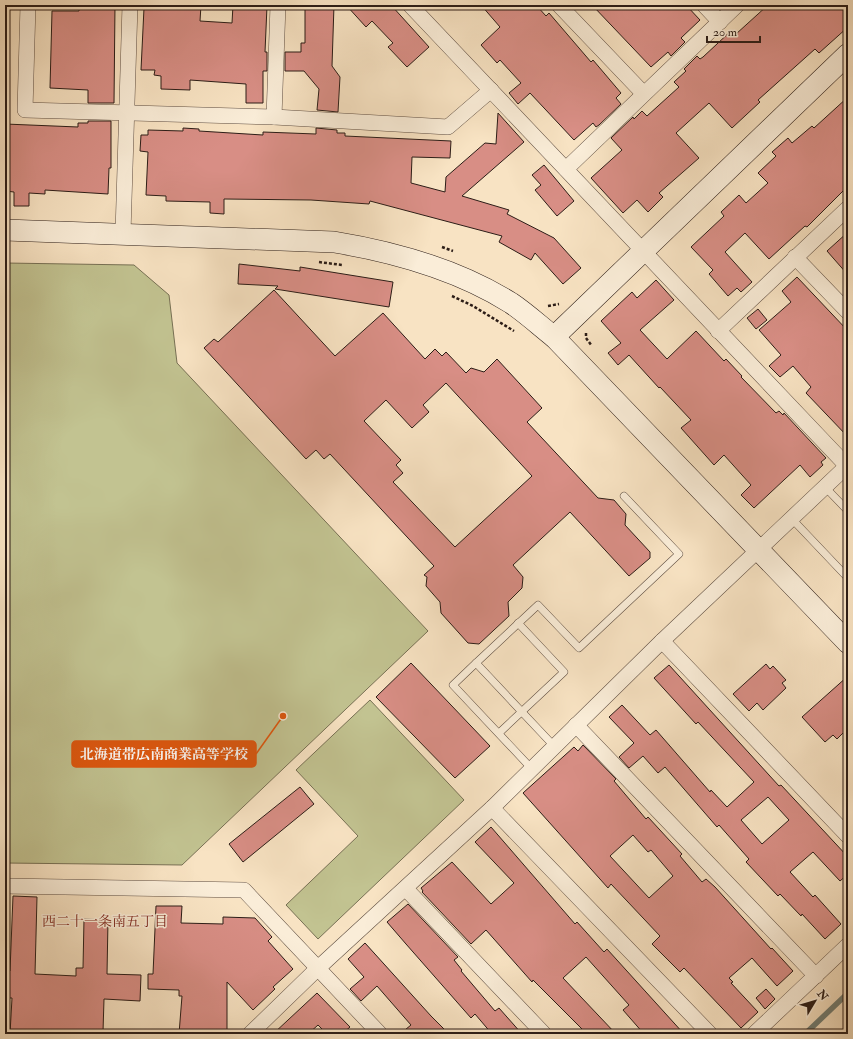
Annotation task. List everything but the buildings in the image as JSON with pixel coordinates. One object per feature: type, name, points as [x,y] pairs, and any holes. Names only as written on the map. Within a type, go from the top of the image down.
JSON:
[{"type":"street","points":[[28,5],[25,110],[274,117],[448,127],[491,90]]},
{"type":"street","points":[[123,233],[130,5]]},
{"type":"street","points":[[274,117],[278,5]]},
{"type":"street","points":[[250,1034],[317,969],[406,889],[492,808],[662,641],[847,467],[410,5]]},
{"type":"street","points":[[558,5],[643,93]]},
{"type":"street","points":[[704,5],[720,22]]},
{"type":"street","points":[[566,169],[643,93],[737,5]]},
{"type":"street","points":[[554,337],[848,54]]},
{"type":"street","points":[[718,331],[848,208]]},
{"type":"street","points":[[5,230],[123,233],[334,242],[377,249],[422,262],[467,280],[511,303],[554,337],[848,643]]},
{"type":"street","points":[[796,257],[848,312]]},
{"type":"street","points":[[662,641],[848,836]]},
{"type":"street","points":[[576,725],[816,976]]},
{"type":"street","points":[[492,808],[710,1034]]},
{"type":"street","points":[[5,886],[244,890],[380,1034]]},
{"type":"street","points":[[406,889],[544,1034]]},
{"type":"street","points":[[754,1034],[848,945]]},
{"type":"lane","points":[[825,487],[848,511]]},
{"type":"lane","points":[[532,768],[453,685],[538,605],[579,648],[679,554],[624,496]]},
{"type":"lane","points":[[792,519],[848,578]]},
{"type":"lane","points":[[498,733],[564,672],[518,623]]},
{"type":"lane","points":[[476,663],[554,746]]},
{"type":"path","points":[[441,247],[455,252]]},
{"type":"path","points":[[314,262],[344,265]]},
{"type":"path","points":[[447,294],[473,306],[521,336]]},
{"type":"path","points":[[544,303],[550,307],[561,304]]},
{"type":"green space","points":[[5,263],[134,265],[169,295],[177,363],[428,631],[182,865],[5,863]]},
{"type":"green space","points":[[370,700],[464,800],[318,939],[286,905],[358,836],[296,770]]},
{"type":"waterway","points":[[805,1034],[848,993]]},
{"type":"place","name":"北海道帯広南商業高等学校","points":[[283,716]]},
{"type":"district","name":"西二十一条南五丁目","points":[[105,921]]}]
